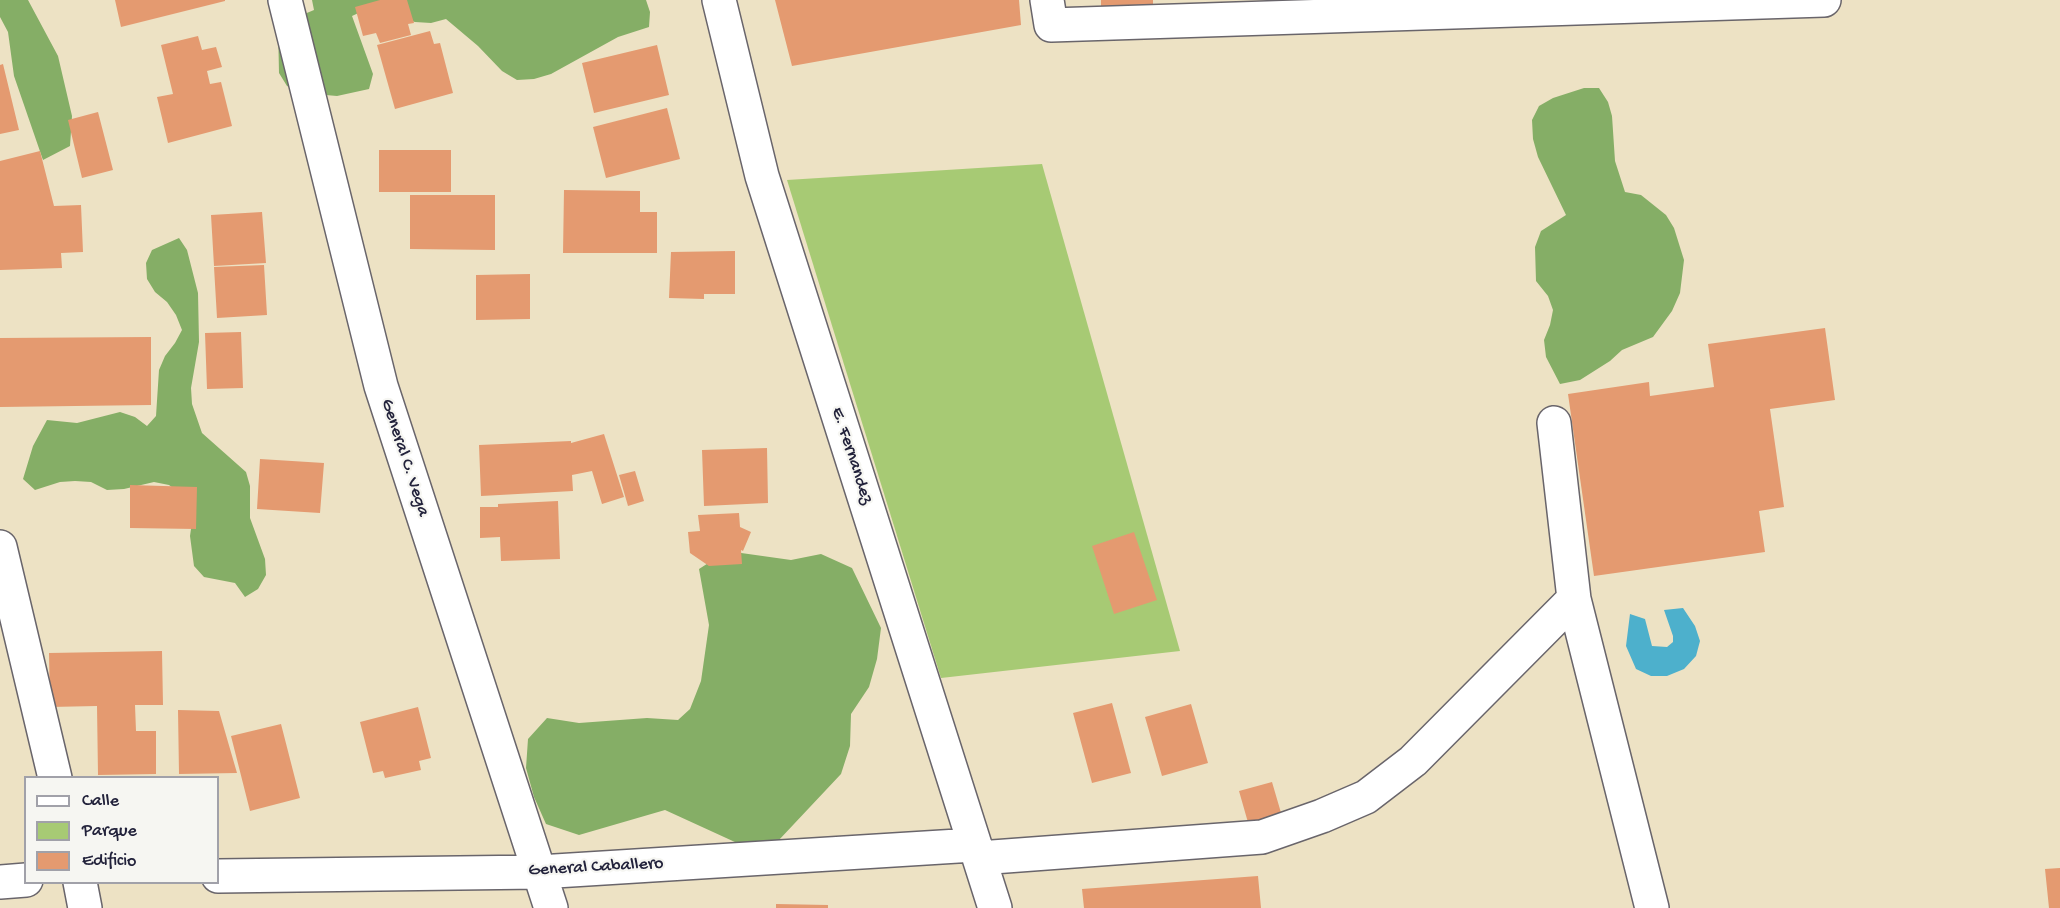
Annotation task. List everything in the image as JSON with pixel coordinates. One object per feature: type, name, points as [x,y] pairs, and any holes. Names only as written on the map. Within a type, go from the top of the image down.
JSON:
[{"type":"street","name":"General C. Vega","points":[[285,0],[381,386],[550,908]]},
{"type":"street","name":"E. Fernandez","points":[[719,0],[762,176],[995,908]]},
{"type":"street","points":[[1049,12],[1824,0]]},
{"type":"street","points":[[1554,423],[1574,599],[1652,908]]},
{"type":"street","points":[[0,548],[55,776]]},
{"type":"street","name":"General Caballero","points":[[219,876],[539,872],[1262,837],[1322,816],[1366,797],[1413,761],[1574,599]]},
{"type":"street","points":[[0,882],[24,880]]},
{"type":"street","points":[[80,884],[85,908]]},
{"type":"green space","points":[[0,0],[28,0],[58,56],[72,116],[70,146],[43,160],[14,76],[8,32],[0,17]]},
{"type":"green space","points":[[312,0],[646,0],[650,12],[649,27],[618,37],[551,74],[534,79],[517,80],[502,71],[478,46],[446,19],[431,23],[415,22],[367,9],[352,16],[373,74],[369,89],[337,96],[303,93],[287,86],[279,73],[278,25],[314,10]]},
{"type":"green space","points":[[1584,88],[1599,88],[1608,102],[1612,116],[1615,161],[1625,192],[1641,195],[1666,215],[1674,228],[1684,260],[1680,293],[1672,311],[1653,337],[1622,350],[1610,361],[1580,380],[1560,384],[1546,357],[1544,340],[1553,310],[1548,296],[1536,281],[1535,247],[1541,231],[1566,215],[1538,157],[1533,139],[1532,120],[1539,106],[1553,98]]},
{"type":"green space","points":[[1042,164],[1180,651],[941,678],[787,180]]},
{"type":"green space","points":[[179,238],[187,250],[198,293],[199,342],[191,388],[192,404],[202,433],[246,472],[250,486],[250,518],[265,559],[266,575],[258,589],[245,597],[235,583],[204,577],[194,566],[190,536],[192,522],[181,494],[169,485],[154,482],[124,489],[107,490],[91,482],[75,481],[60,482],[35,490],[23,479],[33,446],[47,420],[77,423],[120,412],[135,417],[147,426],[156,416],[159,370],[182,330],[176,315],[167,302],[155,292],[147,279],[146,263],[152,250]]},
{"type":"green space","points":[[727,551],[791,560],[821,554],[852,568],[881,628],[877,659],[869,687],[851,714],[850,746],[841,774],[778,841],[748,848],[665,810],[579,835],[546,824],[534,797],[526,768],[528,739],[547,718],[579,723],[647,718],[678,720],[690,709],[701,681],[709,625],[699,569]]},
{"type":"water","points":[[1683,608],[1695,626],[1700,641],[1696,656],[1684,669],[1667,676],[1651,676],[1636,669],[1626,646],[1630,614],[1645,619],[1652,646],[1667,647],[1673,642],[1673,636],[1664,610]]},
{"type":"building","points":[[115,0],[225,0],[225,1],[121,27]]},
{"type":"building","points":[[380,0],[407,0],[414,23],[408,24],[411,35],[380,43],[376,33],[363,36],[355,7]]},
{"type":"building","points":[[775,0],[1019,0],[1021,25],[792,66]]},
{"type":"building","points":[[1101,0],[1153,0],[1153,7],[1101,9]]},
{"type":"building","points":[[430,31],[434,44],[440,43],[453,93],[395,109],[377,45]]},
{"type":"building","points":[[198,36],[202,50],[216,47],[222,67],[207,71],[210,84],[221,82],[232,126],[168,143],[157,97],[173,94],[161,45]]},
{"type":"building","points":[[657,45],[669,95],[594,113],[582,63]]},
{"type":"building","points":[[3,64],[19,130],[0,134],[0,65]]},
{"type":"building","points":[[667,108],[680,159],[606,178],[593,127]]},
{"type":"building","points":[[98,112],[113,170],[82,178],[68,120]]},
{"type":"building","points":[[379,150],[451,150],[451,192],[379,192]]},
{"type":"building","points":[[40,151],[54,206],[81,205],[83,252],[61,253],[62,268],[0,270],[0,161]]},
{"type":"building","points":[[564,190],[640,191],[640,212],[657,212],[657,253],[563,253]]},
{"type":"building","points":[[410,195],[495,195],[495,250],[410,249]]},
{"type":"building","points":[[262,212],[266,263],[214,266],[211,215]]},
{"type":"building","points":[[735,251],[735,294],[704,294],[704,299],[669,298],[671,252]]},
{"type":"building","points":[[264,265],[267,315],[217,318],[214,267]]},
{"type":"building","points":[[530,274],[530,319],[476,320],[476,275]]},
{"type":"building","points":[[1825,328],[1835,400],[1770,409],[1784,507],[1759,511],[1765,552],[1594,576],[1568,394],[1649,382],[1650,396],[1714,387],[1708,344]]},
{"type":"building","points":[[241,332],[243,388],[207,389],[205,333]]},
{"type":"building","points":[[151,337],[151,405],[0,407],[0,338]]},
{"type":"building","points":[[604,434],[624,497],[602,504],[592,471],[572,475],[573,491],[481,496],[479,445],[571,441],[571,443]]},
{"type":"building","points":[[767,448],[768,503],[704,506],[702,450]]},
{"type":"building","points":[[260,459],[324,463],[320,513],[257,509]]},
{"type":"building","points":[[635,471],[644,501],[628,506],[619,475]]},
{"type":"building","points":[[130,485],[197,487],[196,529],[130,528]]},
{"type":"building","points":[[558,501],[560,559],[501,561],[500,537],[480,538],[480,507]]},
{"type":"building","points":[[739,513],[740,527],[751,532],[743,551],[741,550],[742,564],[709,566],[690,553],[688,532],[700,531],[698,515]]},
{"type":"building","points":[[1134,532],[1157,600],[1114,614],[1092,546]]},
{"type":"building","points":[[162,651],[163,705],[135,705],[136,731],[156,731],[156,774],[98,775],[97,706],[50,707],[49,653]]},
{"type":"building","points":[[1112,703],[1131,773],[1092,783],[1073,713]]},
{"type":"building","points":[[1191,704],[1208,763],[1162,776],[1145,717]]},
{"type":"building","points":[[418,707],[431,758],[419,761],[421,770],[385,778],[383,771],[373,773],[360,722]]},
{"type":"building","points":[[178,710],[219,711],[237,773],[179,774]]},
{"type":"building","points":[[281,724],[300,798],[250,811],[231,736]]},
{"type":"building","points":[[1272,782],[1284,823],[1251,833],[1239,791]]},
{"type":"building","points":[[2060,868],[2060,908],[2049,908],[2045,869]]},
{"type":"building","points":[[1258,876],[1261,908],[1084,908],[1082,889]]},
{"type":"building","points":[[776,904],[828,905],[828,908],[776,908]]}]
